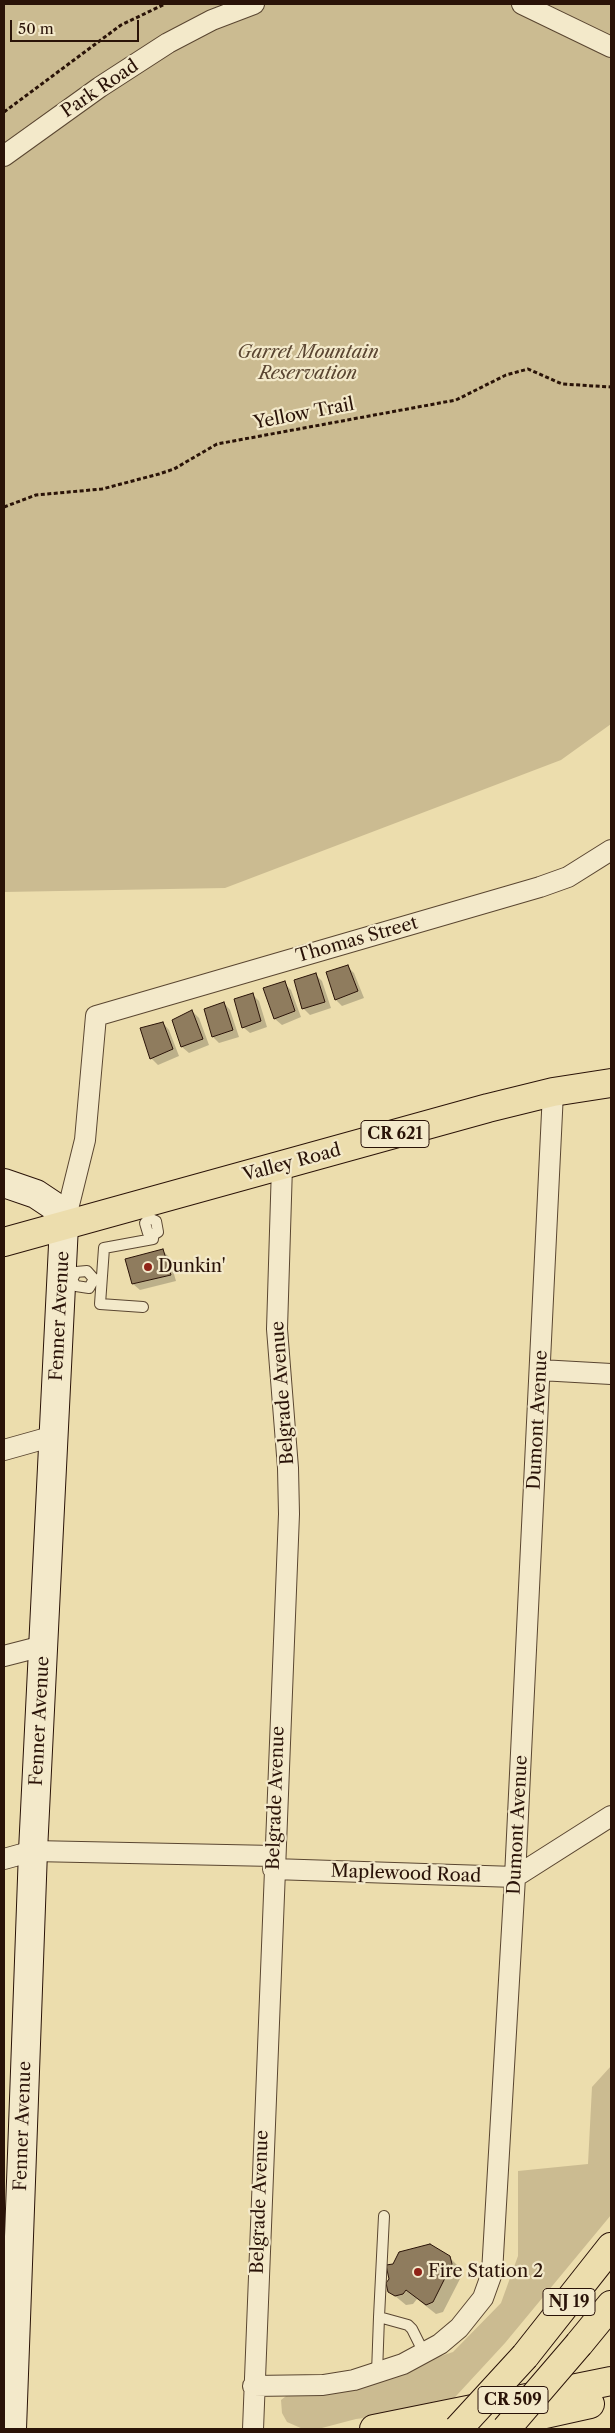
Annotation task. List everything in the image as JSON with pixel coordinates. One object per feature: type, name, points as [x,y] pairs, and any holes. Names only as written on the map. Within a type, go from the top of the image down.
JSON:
[{"type":"main road","name":"Valley Road","points":[[4,1242],[64,1225],[148,1210],[282,1166],[488,1108],[553,1092],[611,1083]]},
{"type":"main road","name":"NJ 19","points":[[458,2429],[525,2356],[611,2247]]},
{"type":"main road","name":"NJ 19","points":[[506,2429],[611,2304]]},
{"type":"main road","name":"CR 509","points":[[374,2429],[611,2381]]},
{"type":"main road","name":"CR 509","points":[[478,2429],[611,2399]]},
{"type":"street","name":"Park Road","points":[[4,156],[100,87],[168,43],[212,20],[254,4]]},
{"type":"street","points":[[522,4],[611,47]]},
{"type":"street","name":"Thomas Street","points":[[96,1016],[540,887],[568,877],[611,850]]},
{"type":"street","name":"Fenner Avenue","points":[[12,2429],[12,2211],[54,1436],[67,1280],[64,1225],[84,1140],[96,1016]]},
{"type":"street","name":"Dumont Avenue","points":[[253,2386],[323,2385],[377,2374],[424,2353],[440,2344],[468,2319],[483,2298],[492,2273],[515,1877],[553,1092]]},
{"type":"street","name":"Belgrade Avenue","points":[[252,2429],[289,1514],[288,1468],[277,1329],[282,1166]]},
{"type":"street","points":[[4,1183],[42,1198],[54,1206],[64,1225]]},
{"type":"street","points":[[540,1370],[611,1374]]},
{"type":"street","points":[[4,1450],[54,1436]]},
{"type":"street","points":[[4,1656],[43,1646]]},
{"type":"street","points":[[515,1877],[611,1816]]},
{"type":"street","name":"Maplewood Road","points":[[4,1859],[33,1851],[515,1877]]},
{"type":"lane","points":[[143,1307],[100,1304],[97,1279],[104,1248],[154,1239],[153,1235],[158,1232],[156,1221],[148,1210]]},
{"type":"lane","points":[[67,1280],[76,1286],[89,1288],[97,1279]]},
{"type":"lane","points":[[377,2374],[384,2216]]},
{"type":"lane","points":[[379,2317],[408,2325],[424,2353]]},
{"type":"path","points":[[4,112],[121,25],[166,4]]},
{"type":"path","name":"Yellow Trail","points":[[4,507],[36,495],[102,489],[159,474],[174,469],[218,444],[456,400],[506,375],[528,369],[562,384],[611,387]]},
{"type":"green space","name":"Garret Mountain Reservation","points":[[4,4],[611,4],[611,724],[561,760],[225,888],[4,892]]},
{"type":"green space","points":[[611,2066],[611,2215],[505,2343],[445,2408],[356,2419],[318,2429],[303,2429],[287,2422],[282,2413],[281,2400],[294,2390],[359,2383],[453,2352],[501,2303],[518,2256],[518,2171],[588,2164],[592,2087]]},
{"type":"building","points":[[348,965],[358,991],[335,1000],[326,972]]},
{"type":"building","points":[[316,973],[325,1002],[302,1009],[294,980]]},
{"type":"building","points":[[285,981],[295,1011],[274,1019],[263,988]]},
{"type":"building","points":[[253,993],[261,1021],[242,1028],[234,999]]},
{"type":"building","points":[[224,1002],[233,1030],[212,1037],[204,1009]]},
{"type":"building","points":[[192,1010],[203,1039],[181,1047],[172,1020]]},
{"type":"building","points":[[163,1022],[173,1049],[150,1059],[140,1028]]},
{"type":"building","name":"Dunkin'","points":[[163,1249],[171,1275],[132,1284],[125,1259]]},
{"type":"building","name":"Fire Station 2","points":[[430,2244],[450,2256],[452,2264],[433,2302],[426,2305],[406,2290],[403,2294],[395,2296],[388,2292],[386,2283],[389,2279],[386,2265],[393,2264],[399,2252]]},
{"type":"place","name":"Dunkin'","points":[[148,1267]]},
{"type":"place","name":"Fire Station 2","points":[[418,2272]]}]
